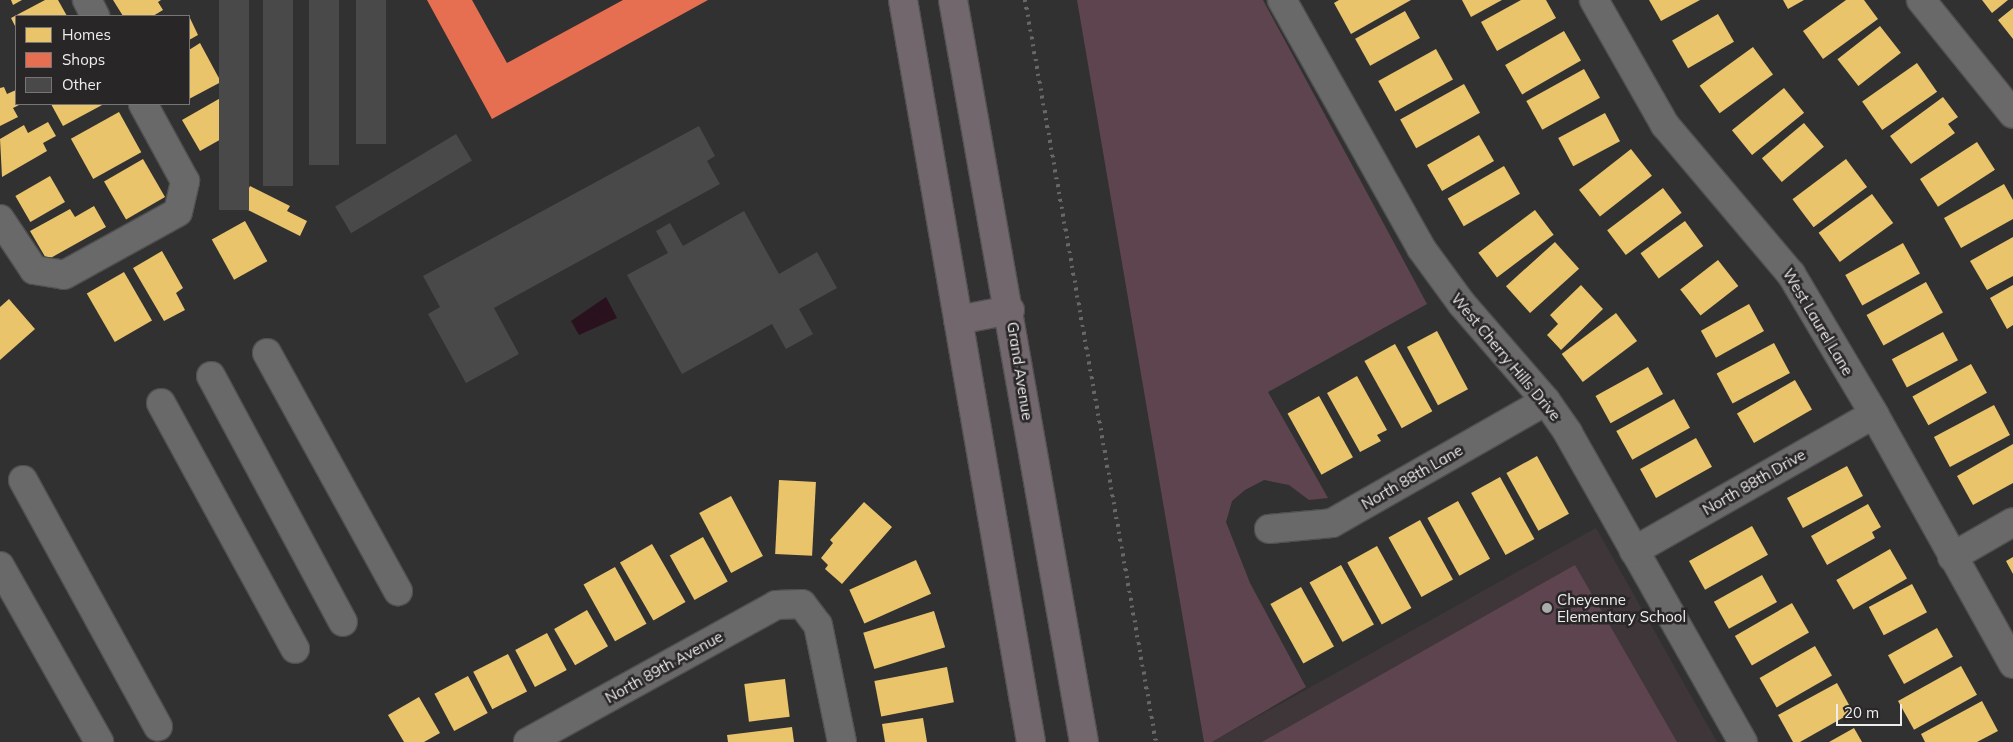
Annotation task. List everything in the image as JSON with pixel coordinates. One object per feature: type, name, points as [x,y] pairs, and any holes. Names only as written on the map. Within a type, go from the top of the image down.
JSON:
[{"type":"highway","points":[[903,0],[1031,742]]},
{"type":"highway","name":"Grand Avenue","points":[[953,0],[1010,310],[1084,742]]},
{"type":"highway","points":[[958,320],[1010,310]]},
{"type":"street","points":[[86,0],[94,15]]},
{"type":"street","name":"West Cherry Hills Drive","points":[[1282,0],[1421,248],[1462,304],[1546,401],[1568,433],[1743,742]]},
{"type":"street","name":"West Laurel Lane","points":[[1594,0],[1665,125],[1791,274],[1874,414],[2013,664]]},
{"type":"street","points":[[1921,0],[2013,114]]},
{"type":"street","points":[[0,219],[34,270],[64,275],[178,212],[185,181],[144,105]]},
{"type":"street","points":[[267,353],[398,591]]},
{"type":"street","points":[[211,376],[344,622]]},
{"type":"street","name":"North 88th Lane","points":[[1269,529],[1332,523],[1546,401]]},
{"type":"street","points":[[161,403],[295,649]]},
{"type":"street","name":"North 88th Drive","points":[[1634,551],[1874,414]]},
{"type":"street","points":[[23,480],[158,726]]},
{"type":"street","points":[[1952,557],[2013,522]]},
{"type":"street","points":[[0,566],[99,742]]},
{"type":"street","name":"North 89th Avenue","points":[[528,742],[776,605],[802,604],[818,625],[842,742]]},
{"type":"shaded area","points":[[1077,0],[1263,0],[1427,304],[1268,392],[1328,498],[1309,500],[1289,485],[1264,480],[1245,490],[1232,501],[1226,522],[1250,583],[1306,687],[1212,742],[1204,742]]},
{"type":"shaded area","points":[[606,297],[617,318],[579,335],[571,321]]},
{"type":"shaded area","name":"Cheyenne Elementary School","points":[[1596,528],[1717,742],[1212,742]]},
{"type":"shaded area","name":"Cheyenne Elementary School","points":[[1575,565],[1677,742],[1262,742]]},
{"type":"building: Homes","points":[[11,0],[22,0],[13,5]]},
{"type":"building: Homes","points":[[45,0],[58,0],[66,15],[17,15]]},
{"type":"building: Homes","points":[[113,0],[161,0],[158,2],[163,10],[155,15],[122,15]]},
{"type":"building: Homes","points":[[1339,0],[1411,0],[1351,34],[1334,3]]},
{"type":"building: Homes","points":[[1462,0],[1502,0],[1471,17]]},
{"type":"building: Homes","points":[[1521,0],[1546,0],[1556,18],[1497,51],[1481,22]]},
{"type":"building: Homes","points":[[1649,0],[1700,0],[1661,21]]},
{"type":"building: Homes","points":[[1783,0],[1804,0],[1788,9]]},
{"type":"building: Homes","points":[[1846,0],[1864,0],[1878,19],[1823,59],[1803,31]]},
{"type":"building: Homes","points":[[1982,0],[2008,0],[1992,13]]},
{"type":"building: Homes","points":[[2013,8],[2013,39],[1998,20]]},
{"type":"building: Homes","points":[[1405,11],[1420,38],[1370,66],[1355,39]]},
{"type":"building: Homes","points":[[1718,14],[1734,42],[1688,68],[1672,40]]},
{"type":"building: Homes","points":[[15,16],[15,26],[11,18]]},
{"type":"building: Homes","points":[[190,18],[198,35],[190,39]]},
{"type":"building: Homes","points":[[1880,26],[1901,53],[1858,86],[1837,59]]},
{"type":"building: Homes","points":[[1564,31],[1581,60],[1522,94],[1505,65]]},
{"type":"building: Homes","points":[[200,43],[221,82],[190,98],[190,49]]},
{"type":"building: Homes","points":[[1753,47],[1773,75],[1720,113],[1700,86]]},
{"type":"building: Homes","points":[[1436,49],[1453,80],[1395,112],[1378,81]]},
{"type":"building: Homes","points":[[1917,63],[1937,92],[1882,130],[1862,101]]},
{"type":"building: Homes","points":[[1584,69],[1600,98],[1542,130],[1526,101]]},
{"type":"building: Homes","points":[[1464,84],[1480,113],[1416,148],[1400,119]]},
{"type":"building: Homes","points":[[4,87],[7,94],[15,90],[15,105],[19,105],[13,108],[18,117],[0,126],[0,88]]},
{"type":"building: Homes","points":[[1784,88],[1804,113],[1752,155],[1732,130]]},
{"type":"building: Homes","points":[[231,92],[243,113],[233,119],[239,129],[200,151],[182,120]]},
{"type":"building: Homes","points":[[1943,97],[1958,117],[1948,124],[1955,133],[1911,164],[1890,136]]},
{"type":"building: Homes","points":[[52,105],[102,105],[63,126]]},
{"type":"building: Homes","points":[[119,112],[141,152],[93,179],[71,139]]},
{"type":"building: Homes","points":[[1605,113],[1620,141],[1573,166],[1558,138]]},
{"type":"building: Homes","points":[[48,122],[56,136],[43,143],[47,151],[2,177],[0,139],[24,125],[28,133]]},
{"type":"building: Homes","points":[[1804,123],[1824,147],[1782,182],[1762,158]]},
{"type":"building: Homes","points":[[1479,135],[1494,161],[1442,191],[1427,165]]},
{"type":"building: Homes","points":[[1977,142],[1995,170],[1938,207],[1920,179]]},
{"type":"building: Homes","points":[[1631,149],[1652,176],[1600,216],[1579,190]]},
{"type":"building: Homes","points":[[143,159],[165,197],[126,220],[104,182]]},
{"type":"building: Homes","points":[[1846,159],[1867,187],[1814,227],[1792,199]]},
{"type":"building: Homes","points":[[1504,166],[1520,194],[1464,226],[1448,198]]},
{"type":"building: Homes","points":[[50,176],[65,202],[30,222],[15,196]]},
{"type":"building: Homes","points":[[2004,184],[2013,200],[2013,219],[1961,248],[1944,218]]},
{"type":"building: Homes","points":[[250,186],[290,206],[287,211],[307,221],[300,236],[240,206]]},
{"type":"building: Homes","points":[[1663,188],[1682,213],[1626,255],[1607,230]]},
{"type":"building: Homes","points":[[1872,194],[1893,223],[1840,262],[1819,233]]},
{"type":"building: Homes","points":[[94,206],[106,227],[47,260],[30,231],[70,209],[75,217]]},
{"type":"building: Homes","points":[[1535,210],[1554,235],[1497,277],[1478,253]]},
{"type":"building: Homes","points":[[245,221],[267,261],[234,280],[212,239]]},
{"type":"building: Homes","points":[[1685,221],[1703,246],[1659,278],[1641,253]]},
{"type":"building: Homes","points":[[2013,237],[2013,276],[1987,290],[1970,261]]},
{"type":"building: Homes","points":[[1555,242],[1579,269],[1530,313],[1506,286]]},
{"type":"building: Homes","points":[[1903,243],[1920,274],[1862,306],[1845,275]]},
{"type":"building: Homes","points":[[162,251],[183,288],[176,293],[185,310],[164,321],[133,268]]},
{"type":"building: Homes","points":[[1718,260],[1738,286],[1700,316],[1680,290]]},
{"type":"building: Homes","points":[[124,272],[152,320],[115,342],[87,294]]},
{"type":"building: Homes","points":[[1926,282],[1943,313],[1883,346],[1867,315]]},
{"type":"building: Homes","points":[[1581,285],[1603,309],[1561,350],[1547,335],[1558,324],[1550,315]]},
{"type":"building: Homes","points":[[2013,285],[2013,325],[2007,329],[1990,298]]},
{"type":"building: Homes","points":[[9,299],[35,329],[0,360],[0,307]]},
{"type":"building: Homes","points":[[1749,304],[1764,331],[1716,358],[1701,331]]},
{"type":"building: Homes","points":[[1616,313],[1637,341],[1583,382],[1562,354]]},
{"type":"building: Homes","points":[[1437,331],[1468,389],[1438,405],[1407,347]]},
{"type":"building: Homes","points":[[1943,332],[1958,360],[1907,387],[1892,359]]},
{"type":"building: Homes","points":[[1774,343],[1790,373],[1733,404],[1717,374]]},
{"type":"building: Homes","points":[[1395,344],[1432,411],[1402,428],[1364,361]]},
{"type":"building: Homes","points":[[1971,364],[1987,393],[1928,425],[1912,396]]},
{"type":"building: Homes","points":[[1648,367],[1663,394],[1611,423],[1596,396]]},
{"type":"building: Homes","points":[[1357,376],[1387,430],[1377,435],[1381,441],[1360,452],[1327,393]]},
{"type":"building: Homes","points":[[1795,380],[1812,409],[1754,443],[1737,414]]},
{"type":"building: Homes","points":[[1319,396],[1353,457],[1321,475],[1288,413]]},
{"type":"building: Homes","points":[[1674,399],[1690,428],[1632,460],[1616,431]]},
{"type":"building: Homes","points":[[1994,405],[2010,435],[1950,467],[1934,437]]},
{"type":"building: Homes","points":[[1696,438],[1712,467],[1656,498],[1640,469]]},
{"type":"building: Homes","points":[[2013,444],[2013,483],[1973,505],[1957,476]]},
{"type":"building: Homes","points":[[1537,456],[1569,514],[1538,531],[1506,473]]},
{"type":"building: Homes","points":[[1847,466],[1863,496],[1803,528],[1787,498]]},
{"type":"building: Homes","points":[[1500,477],[1534,539],[1506,555],[1471,493]]},
{"type":"building: Homes","points":[[779,480],[816,482],[812,556],[775,554]]},
{"type":"building: Homes","points":[[731,496],[763,556],[731,573],[699,513]]},
{"type":"building: Homes","points":[[1458,501],[1490,559],[1459,576],[1427,518]]},
{"type":"building: Homes","points":[[864,502],[892,527],[842,584],[825,569],[828,565],[821,558],[833,543],[830,540]]},
{"type":"building: Homes","points":[[1868,504],[1881,527],[1872,532],[1875,538],[1827,565],[1811,536]]},
{"type":"building: Homes","points":[[1420,520],[1453,579],[1421,597],[1389,537]]},
{"type":"building: Homes","points":[[1752,526],[1768,555],[1705,590],[1689,561]]},
{"type":"building: Homes","points":[[703,537],[728,582],[694,600],[670,555]]},
{"type":"building: Homes","points":[[652,544],[686,602],[653,621],[620,562]]},
{"type":"building: Homes","points":[[1377,546],[1411,608],[1382,625],[1347,562]]},
{"type":"building: Homes","points":[[1890,549],[1907,578],[1853,609],[1836,580]]},
{"type":"building: Homes","points":[[2013,557],[2013,574],[2006,561]]},
{"type":"building: Homes","points":[[916,560],[931,594],[864,623],[849,590]]},
{"type":"building: Homes","points":[[1341,565],[1374,624],[1342,642],[1310,582]]},
{"type":"building: Homes","points":[[615,567],[647,624],[615,641],[584,584]]},
{"type":"building: Homes","points":[[1762,575],[1777,602],[1729,629],[1714,602]]},
{"type":"building: Homes","points":[[1912,584],[1927,612],[1884,635],[1869,607]]},
{"type":"building: Homes","points":[[1301,587],[1334,646],[1303,663],[1270,604]]},
{"type":"building: Homes","points":[[1792,603],[1809,632],[1752,665],[1735,636]]},
{"type":"building: Homes","points":[[587,610],[608,646],[575,665],[554,629]]},
{"type":"building: Homes","points":[[934,611],[945,647],[874,669],[863,633]]},
{"type":"building: Homes","points":[[1937,628],[1953,657],[1904,684],[1888,655]]},
{"type":"building: Homes","points":[[547,633],[567,670],[535,687],[515,650]]},
{"type":"building: Homes","points":[[1815,646],[1832,675],[1777,707],[1760,678]]},
{"type":"building: Homes","points":[[508,654],[527,691],[492,709],[473,672]]},
{"type":"building: Homes","points":[[1961,666],[1977,695],[1914,730],[1898,701]]},
{"type":"building: Homes","points":[[947,667],[954,702],[881,716],[874,681]]},
{"type":"building: Homes","points":[[468,676],[488,713],[454,731],[434,694]]},
{"type":"building: Homes","points":[[785,679],[790,717],[749,722],[744,684]]},
{"type":"building: Homes","points":[[1837,683],[1853,712],[1800,742],[1793,742],[1778,715]]},
{"type":"building: Homes","points":[[419,697],[440,733],[424,742],[404,742],[388,715]]},
{"type":"building: Homes","points":[[1982,701],[1998,731],[1977,742],[1925,742],[1921,734]]},
{"type":"building: Homes","points":[[923,718],[927,742],[885,742],[882,724]]},
{"type":"building: Homes","points":[[792,727],[794,742],[728,742],[727,735]]},
{"type":"building: Homes","points":[[1854,728],[1862,742],[1829,742]]},
{"type":"building: Shops","points":[[427,0],[472,0],[507,63],[623,0],[708,0],[492,119]]},
{"type":"building: Other","points":[[219,0],[249,0],[249,210],[219,210]]},
{"type":"building: Other","points":[[263,0],[293,0],[293,186],[263,186]]},
{"type":"building: Other","points":[[309,0],[339,0],[339,165],[309,165]]},
{"type":"building: Other","points":[[356,0],[386,0],[386,144],[356,144]]},
{"type":"building: Other","points":[[699,126],[715,156],[707,161],[720,184],[494,308],[519,354],[466,383],[428,314],[440,307],[423,276]]},
{"type":"building: Other","points":[[456,134],[472,161],[351,233],[335,207]]},
{"type":"building: Other","points":[[744,211],[779,274],[817,252],[837,288],[799,309],[813,334],[786,349],[772,324],[682,374],[627,275],[668,253],[656,231],[670,223],[683,246]]},
{"type":"railway","points":[[1025,0],[1156,742]]},
{"type":"place","name":"Cheyenne Elementary School","points":[[1547,608]]}]
